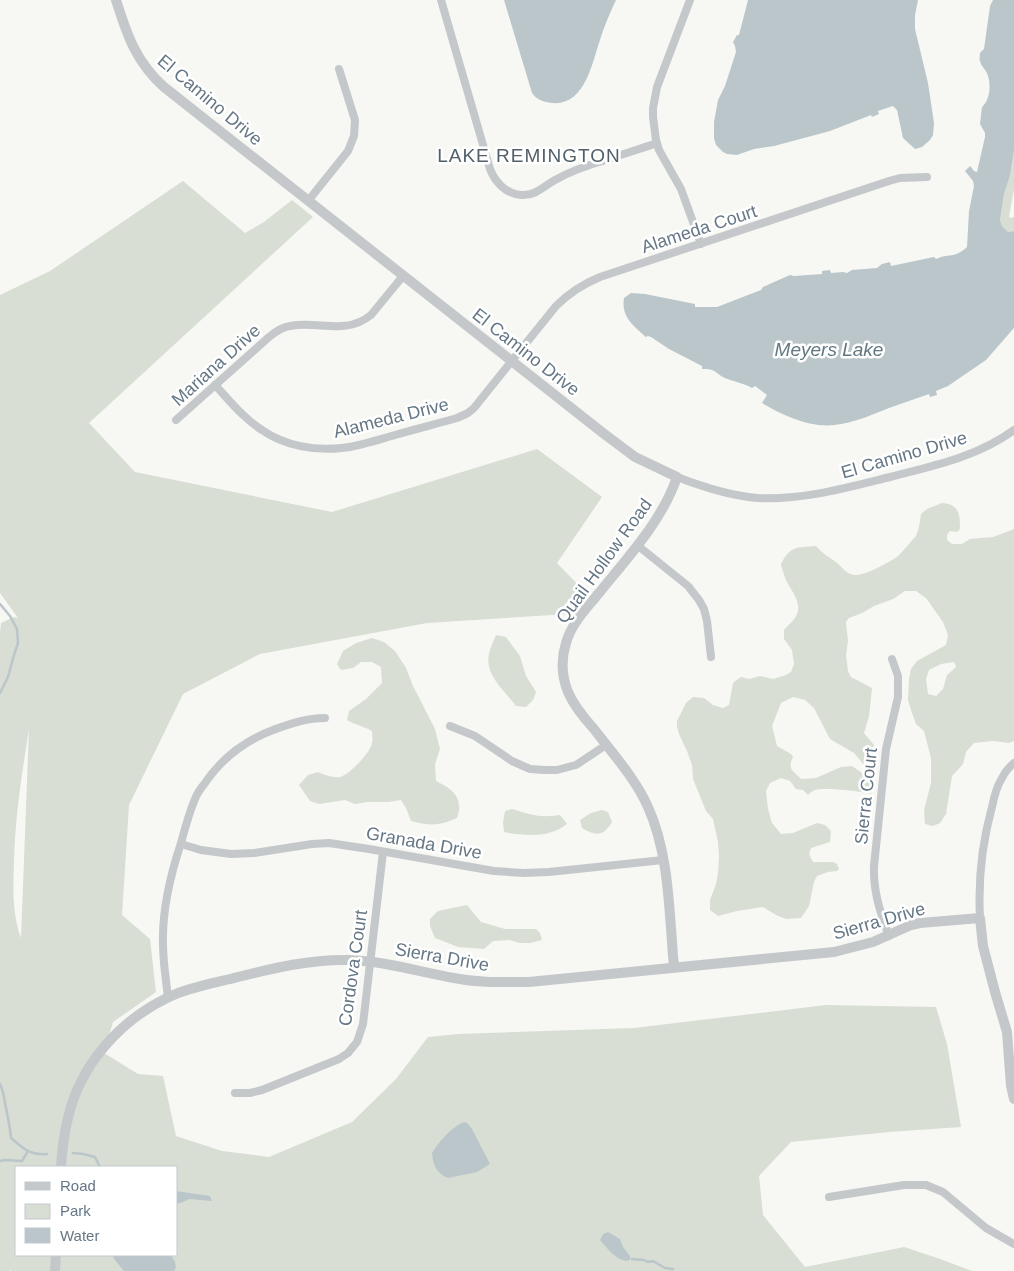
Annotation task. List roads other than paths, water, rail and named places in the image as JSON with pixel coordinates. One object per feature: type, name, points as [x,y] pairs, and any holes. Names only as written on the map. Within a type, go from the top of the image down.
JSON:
[{"type":"street","name":"El Camino Drive","points":[[116,0],[134,48],[143,65],[159,82],[627,451],[652,466],[712,489],[745,496],[785,498],[811,496],[959,459],[990,446],[1014,430]]},
{"type":"street","points":[[441,0],[490,169],[493,177],[511,193],[526,195],[540,191],[560,177],[580,168],[657,143]]},
{"type":"street","points":[[690,0],[656,92],[653,117],[657,143],[668,167],[682,189],[701,244]]},
{"type":"street","points":[[308,201],[348,151],[354,136],[354,120],[339,69]]},
{"type":"street","name":"Alameda Court","points":[[512,361],[567,295],[600,277],[888,181],[900,178],[927,177]]},
{"type":"street","name":"Mariana Drive","points":[[176,420],[269,337],[284,328],[295,325],[345,327],[367,319],[403,276]]},
{"type":"street","name":"Alameda Drive","points":[[216,385],[249,421],[267,434],[310,448],[342,448],[463,416],[474,408],[512,361]]},
{"type":"street","name":"Quail Hollow Road","points":[[674,967],[666,878],[658,834],[648,806],[634,783],[578,710],[570,697],[563,669],[566,642],[575,624],[661,512],[677,477]]},
{"type":"street","points":[[637,545],[688,586],[699,600],[707,621],[711,657]]},
{"type":"street","name":"Sierra Court","points":[[889,936],[877,902],[873,880],[885,756],[898,697],[898,676],[892,660]]},
{"type":"street","points":[[168,998],[164,971],[164,914],[169,884],[198,792],[214,769],[228,755],[248,741],[298,721],[325,718]]},
{"type":"street","points":[[450,726],[476,736],[512,762],[530,769],[557,770],[576,765],[606,745]]},
{"type":"street","points":[[1014,763],[1001,778],[987,824],[981,864],[979,905],[983,946],[1007,1032],[1011,1086],[1014,1099]]},
{"type":"street","name":"Granada Drive","points":[[181,844],[201,850],[231,854],[254,853],[295,846],[343,845],[494,871],[523,873],[663,860]]},
{"type":"street","name":"Cordova Court","points":[[235,1093],[254,1093],[330,1063],[343,1057],[357,1042],[363,1024],[383,852]]},
{"type":"street","name":"Sierra Drive","points":[[61,1166],[68,1116],[87,1071],[96,1057],[132,1019],[148,1008],[168,998],[201,986],[292,964],[335,960],[370,961],[454,978],[493,982],[529,982],[834,952],[860,946],[889,936],[920,922],[980,918]]},
{"type":"street","points":[[829,1197],[904,1185],[926,1184],[943,1192],[986,1228],[1014,1244]]},
{"type":"street","points":[[55,1271],[56,1256]]},
{"type":"water","points":[[504,0],[616,0],[605,25],[590,71],[580,90],[572,98],[563,102],[552,103],[541,100],[532,93]]},
{"type":"water","points":[[748,0],[918,0],[915,29],[928,83],[934,123],[933,135],[930,140],[922,147],[915,149],[903,138],[897,110],[893,106],[878,111],[879,114],[872,117],[871,115],[830,131],[774,146],[754,149],[737,155],[723,152],[716,145],[714,122],[718,100],[725,86],[736,52],[733,42],[737,35],[739,35]]},
{"type":"water","name":"Meyers Lake","points":[[993,0],[1014,0],[1014,150],[1000,220],[1002,226],[1008,232],[1014,231],[1014,328],[986,360],[948,386],[936,391],[937,395],[930,397],[929,394],[849,422],[834,425],[816,425],[796,420],[770,408],[762,403],[767,395],[755,386],[752,388],[725,378],[713,370],[702,369],[702,366],[669,349],[651,337],[646,337],[629,320],[624,310],[624,298],[631,293],[695,304],[695,307],[717,307],[761,290],[763,287],[790,275],[822,274],[822,271],[830,270],[831,273],[847,273],[852,270],[877,268],[882,264],[890,262],[891,266],[934,257],[936,259],[955,254],[967,247],[969,211],[974,186],[973,181],[965,171],[970,166],[977,172],[985,137],[980,124],[982,107],[988,96],[989,84],[980,53],[984,49],[990,6]]},
{"type":"water","points":[[465,1122],[472,1129],[490,1164],[477,1172],[448,1178],[436,1168],[432,1153],[451,1130]]},
{"type":"water","points":[[178,1191],[210,1196],[212,1201],[189,1199],[178,1203]]},
{"type":"water","points":[[608,1232],[620,1239],[630,1256],[630,1260],[626,1261],[618,1258],[600,1240],[603,1234]]},
{"type":"water","points":[[113,1256],[172,1256],[176,1268],[174,1271],[124,1271]]},
{"type":"waterway","points":[[0,604],[10,616],[17,629],[18,643],[8,677],[0,693]]},
{"type":"waterway","points":[[0,1084],[4,1096],[11,1138],[31,1152],[47,1154]]},
{"type":"waterway","points":[[0,1161],[22,1161],[28,1151]]},
{"type":"waterway","points":[[73,1153],[95,1157],[100,1166]]},
{"type":"waterway","points":[[632,1259],[653,1261],[665,1268],[673,1269]]},
{"type":"district","name":"LAKE REMINGTON","points":[[529,155]]}]
